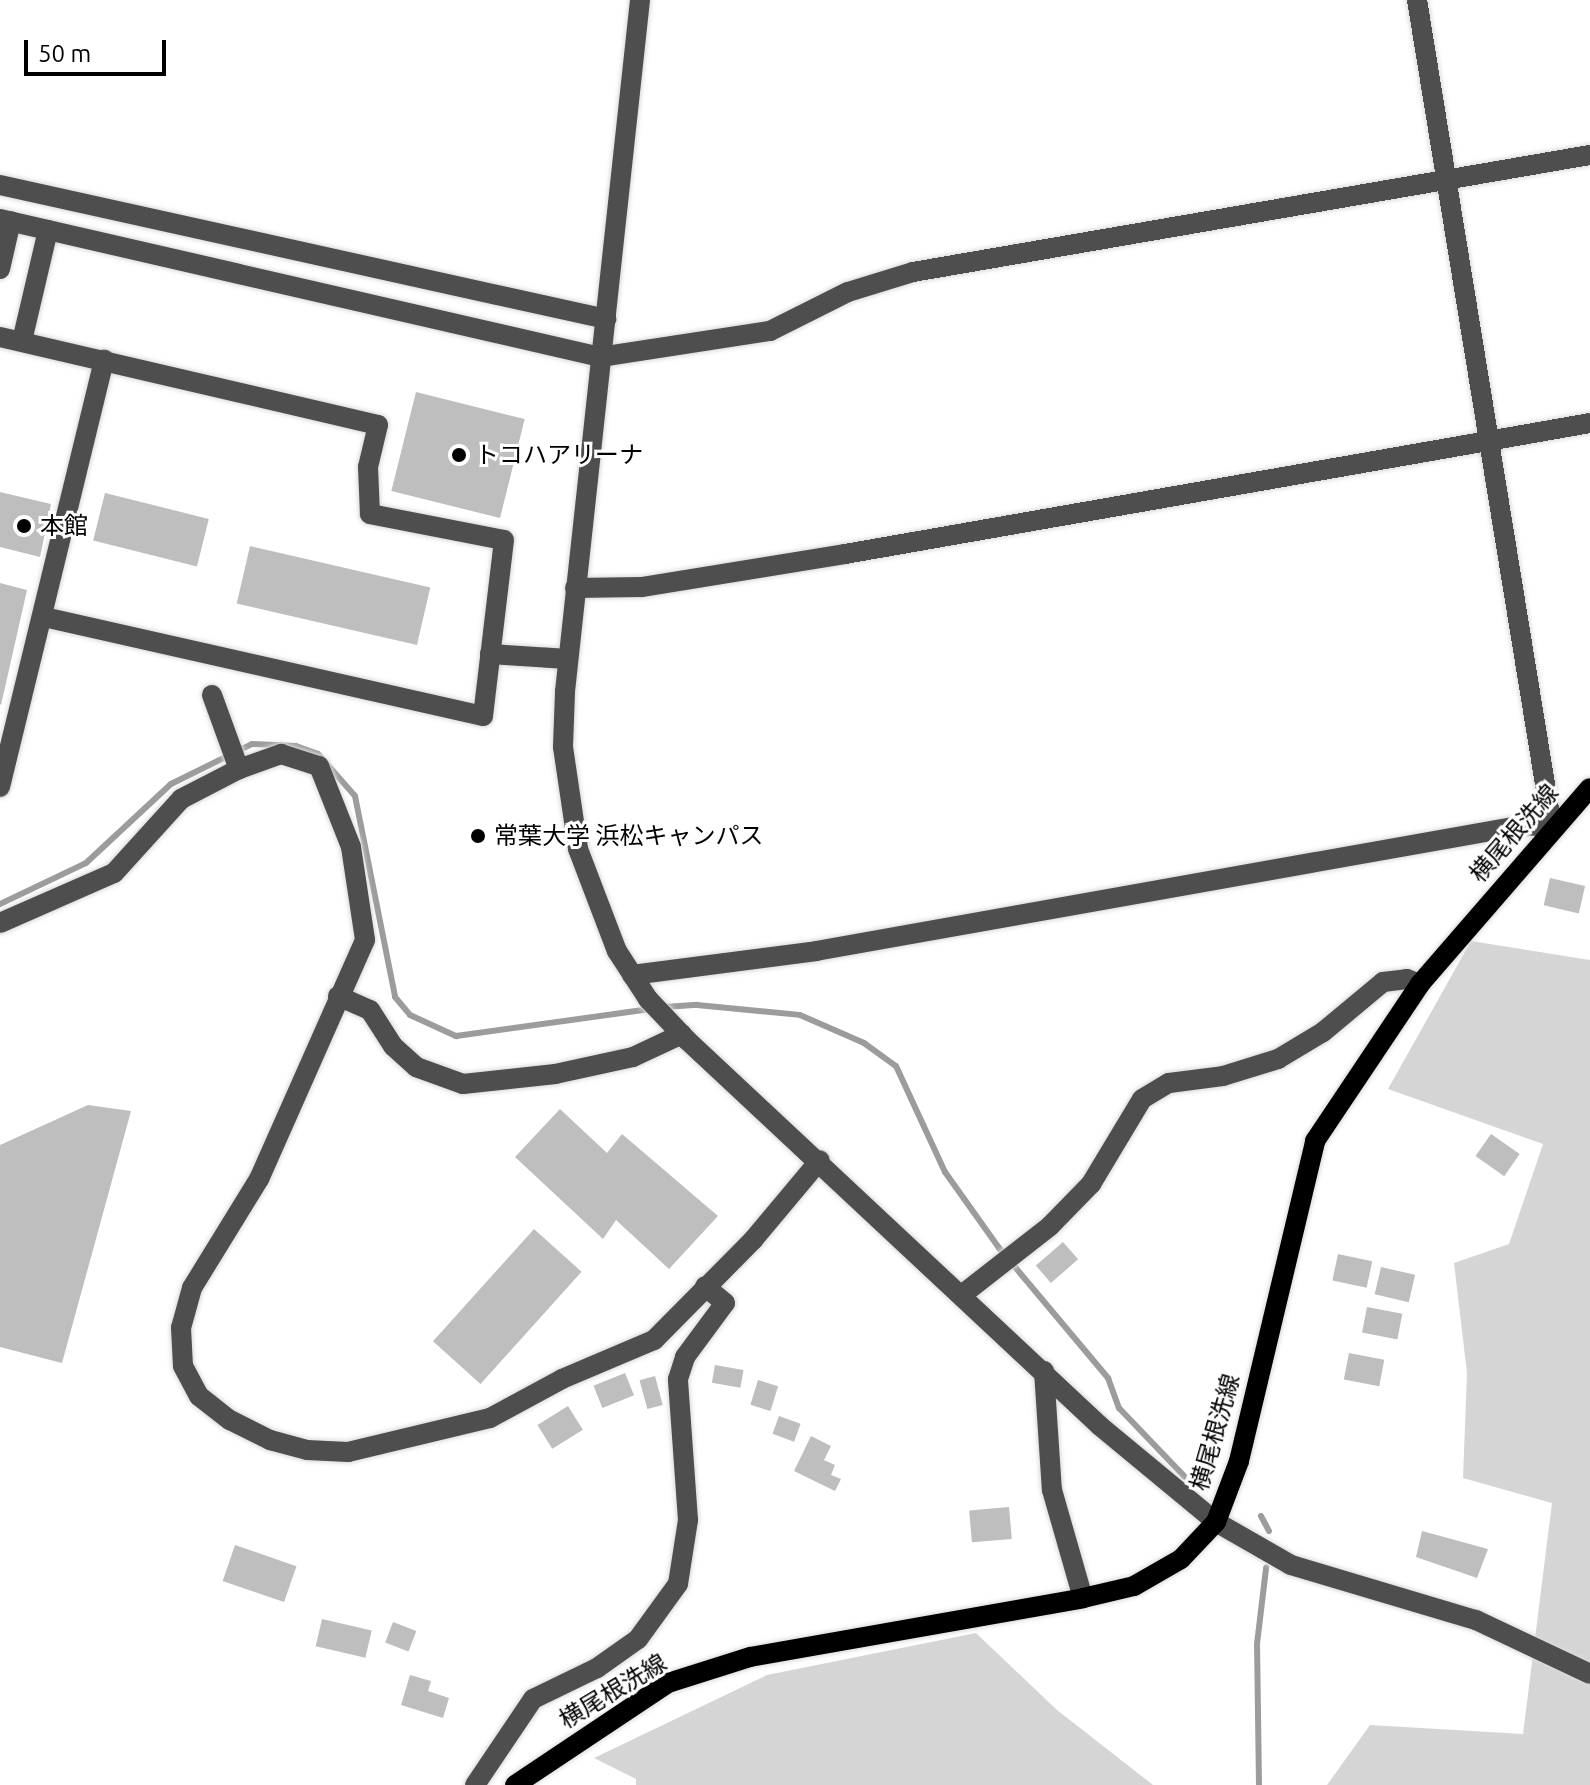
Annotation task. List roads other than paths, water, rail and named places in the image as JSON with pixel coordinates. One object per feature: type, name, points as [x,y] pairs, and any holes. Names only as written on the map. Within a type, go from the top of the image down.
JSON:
[{"type":"main road","name":"横尾根洗線","points":[[515,1785],[668,1683],[750,1657],[1083,1598],[1134,1586],[1169,1566],[1216,1522],[1239,1461],[1315,1141],[1420,984],[1552,827],[1590,788]]},
{"type":"street","points":[[640,0],[575,588],[563,747],[578,849],[617,951],[632,975],[682,1034],[1044,1371],[1216,1522],[1291,1565],[1476,1620],[1590,1674]]},
{"type":"street","points":[[632,975],[816,951],[1524,825],[1552,827],[1417,0]]},
{"type":"street","points":[[0,269],[6,220],[600,357],[770,331],[848,292],[913,272],[1590,155]]},
{"type":"street","points":[[0,185],[606,319]]},
{"type":"street","points":[[22,341],[48,230]]},
{"type":"street","points":[[0,337],[378,425],[368,467],[370,514],[504,540],[483,716],[44,617]]},
{"type":"street","points":[[0,787],[44,617],[104,359]]},
{"type":"street","points":[[575,588],[642,587],[1590,423]]},
{"type":"street","points":[[490,654],[568,659]]},
{"type":"street","points":[[212,695],[220,727],[237,764]]},
{"type":"street","points":[[0,923],[114,873],[181,799],[237,764],[300,756],[319,766],[351,847],[365,940],[259,1179],[192,1288],[181,1328],[183,1366],[199,1396],[230,1420],[270,1440],[335,1451],[387,1446],[490,1418],[562,1379],[654,1340],[753,1240],[820,1160]]},
{"type":"street","points":[[963,1294],[1050,1226],[1091,1184],[1142,1099],[1169,1083],[1223,1076],[1278,1059],[1323,1032],[1383,982],[1407,979],[1420,984]]},
{"type":"street","points":[[338,996],[370,1010],[393,1046],[416,1067],[463,1084],[555,1074],[633,1057],[682,1034]]},
{"type":"street","points":[[475,1785],[533,1699],[597,1668],[638,1639],[678,1584],[688,1520],[678,1379],[685,1357],[725,1303],[705,1286]]},
{"type":"street","points":[[1044,1371],[1052,1490],[1083,1598]]},
{"type":"waterway","points":[[0,904],[86,863],[171,784],[252,744],[296,746],[318,754],[355,796],[395,997],[410,1015],[456,1036],[650,1009]]},
{"type":"waterway","points":[[665,1007],[697,1005],[800,1015],[864,1043],[896,1066],[945,1172],[999,1248],[1108,1378],[1119,1408],[1185,1477]]},
{"type":"waterway","points":[[1261,1516],[1269,1531]]},
{"type":"waterway","points":[[1259,1785],[1257,1644],[1266,1568]]},
{"type":"place","name":"トコハアリーナ","points":[[459,455]]},
{"type":"place","name":"本館","points":[[24,526]]},
{"type":"place","name":"常葉大学 浜松キャンパス","points":[[478,836]]}]
